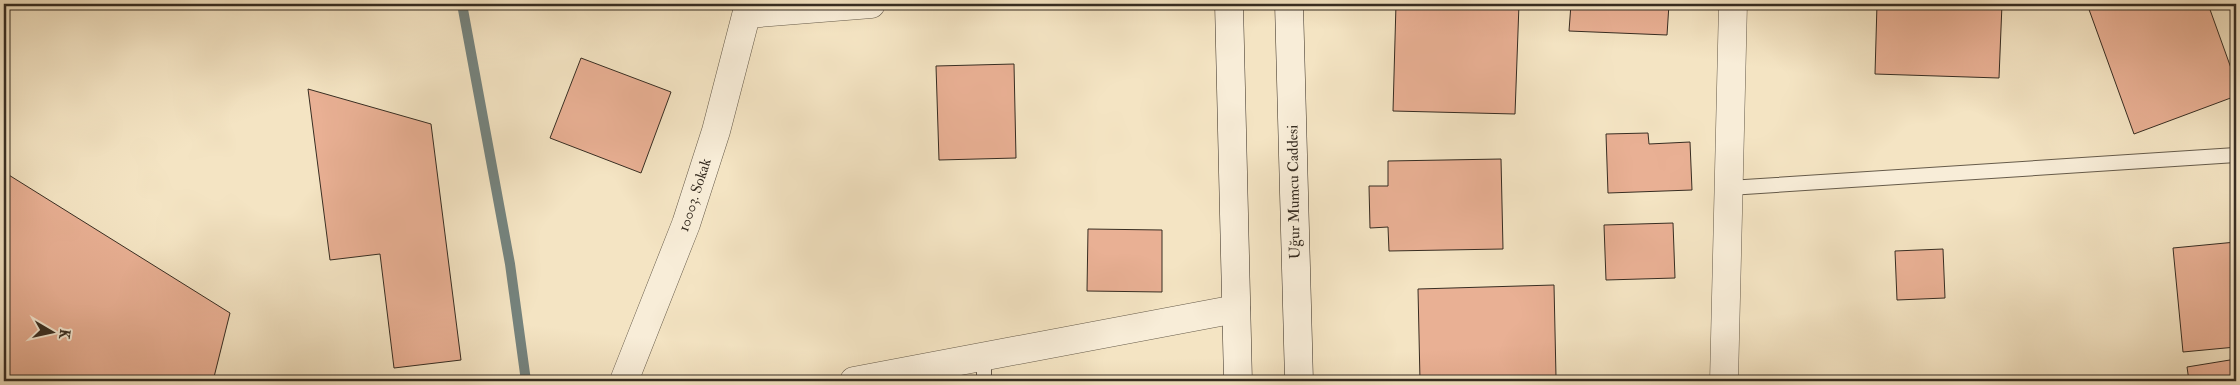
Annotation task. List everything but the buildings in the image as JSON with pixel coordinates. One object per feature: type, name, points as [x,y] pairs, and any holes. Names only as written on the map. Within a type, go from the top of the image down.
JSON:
[{"type":"street","points":[[748,9],[871,4]]},
{"type":"street","points":[[1229,4],[1238,381]]},
{"type":"street","name":"Uğur Mumcu Caddesi","points":[[1289,4],[1299,381]]},
{"type":"street","points":[[1724,381],[1733,4]]},
{"type":"street","name":"10003. Sokak","points":[[624,381],[686,224],[716,131],[748,9]]},
{"type":"street","points":[[854,381],[984,369],[1236,310]]},
{"type":"lane","points":[[1729,188],[2236,155]]},
{"type":"waterway","points":[[462,4],[510,264],[526,381]]}]
